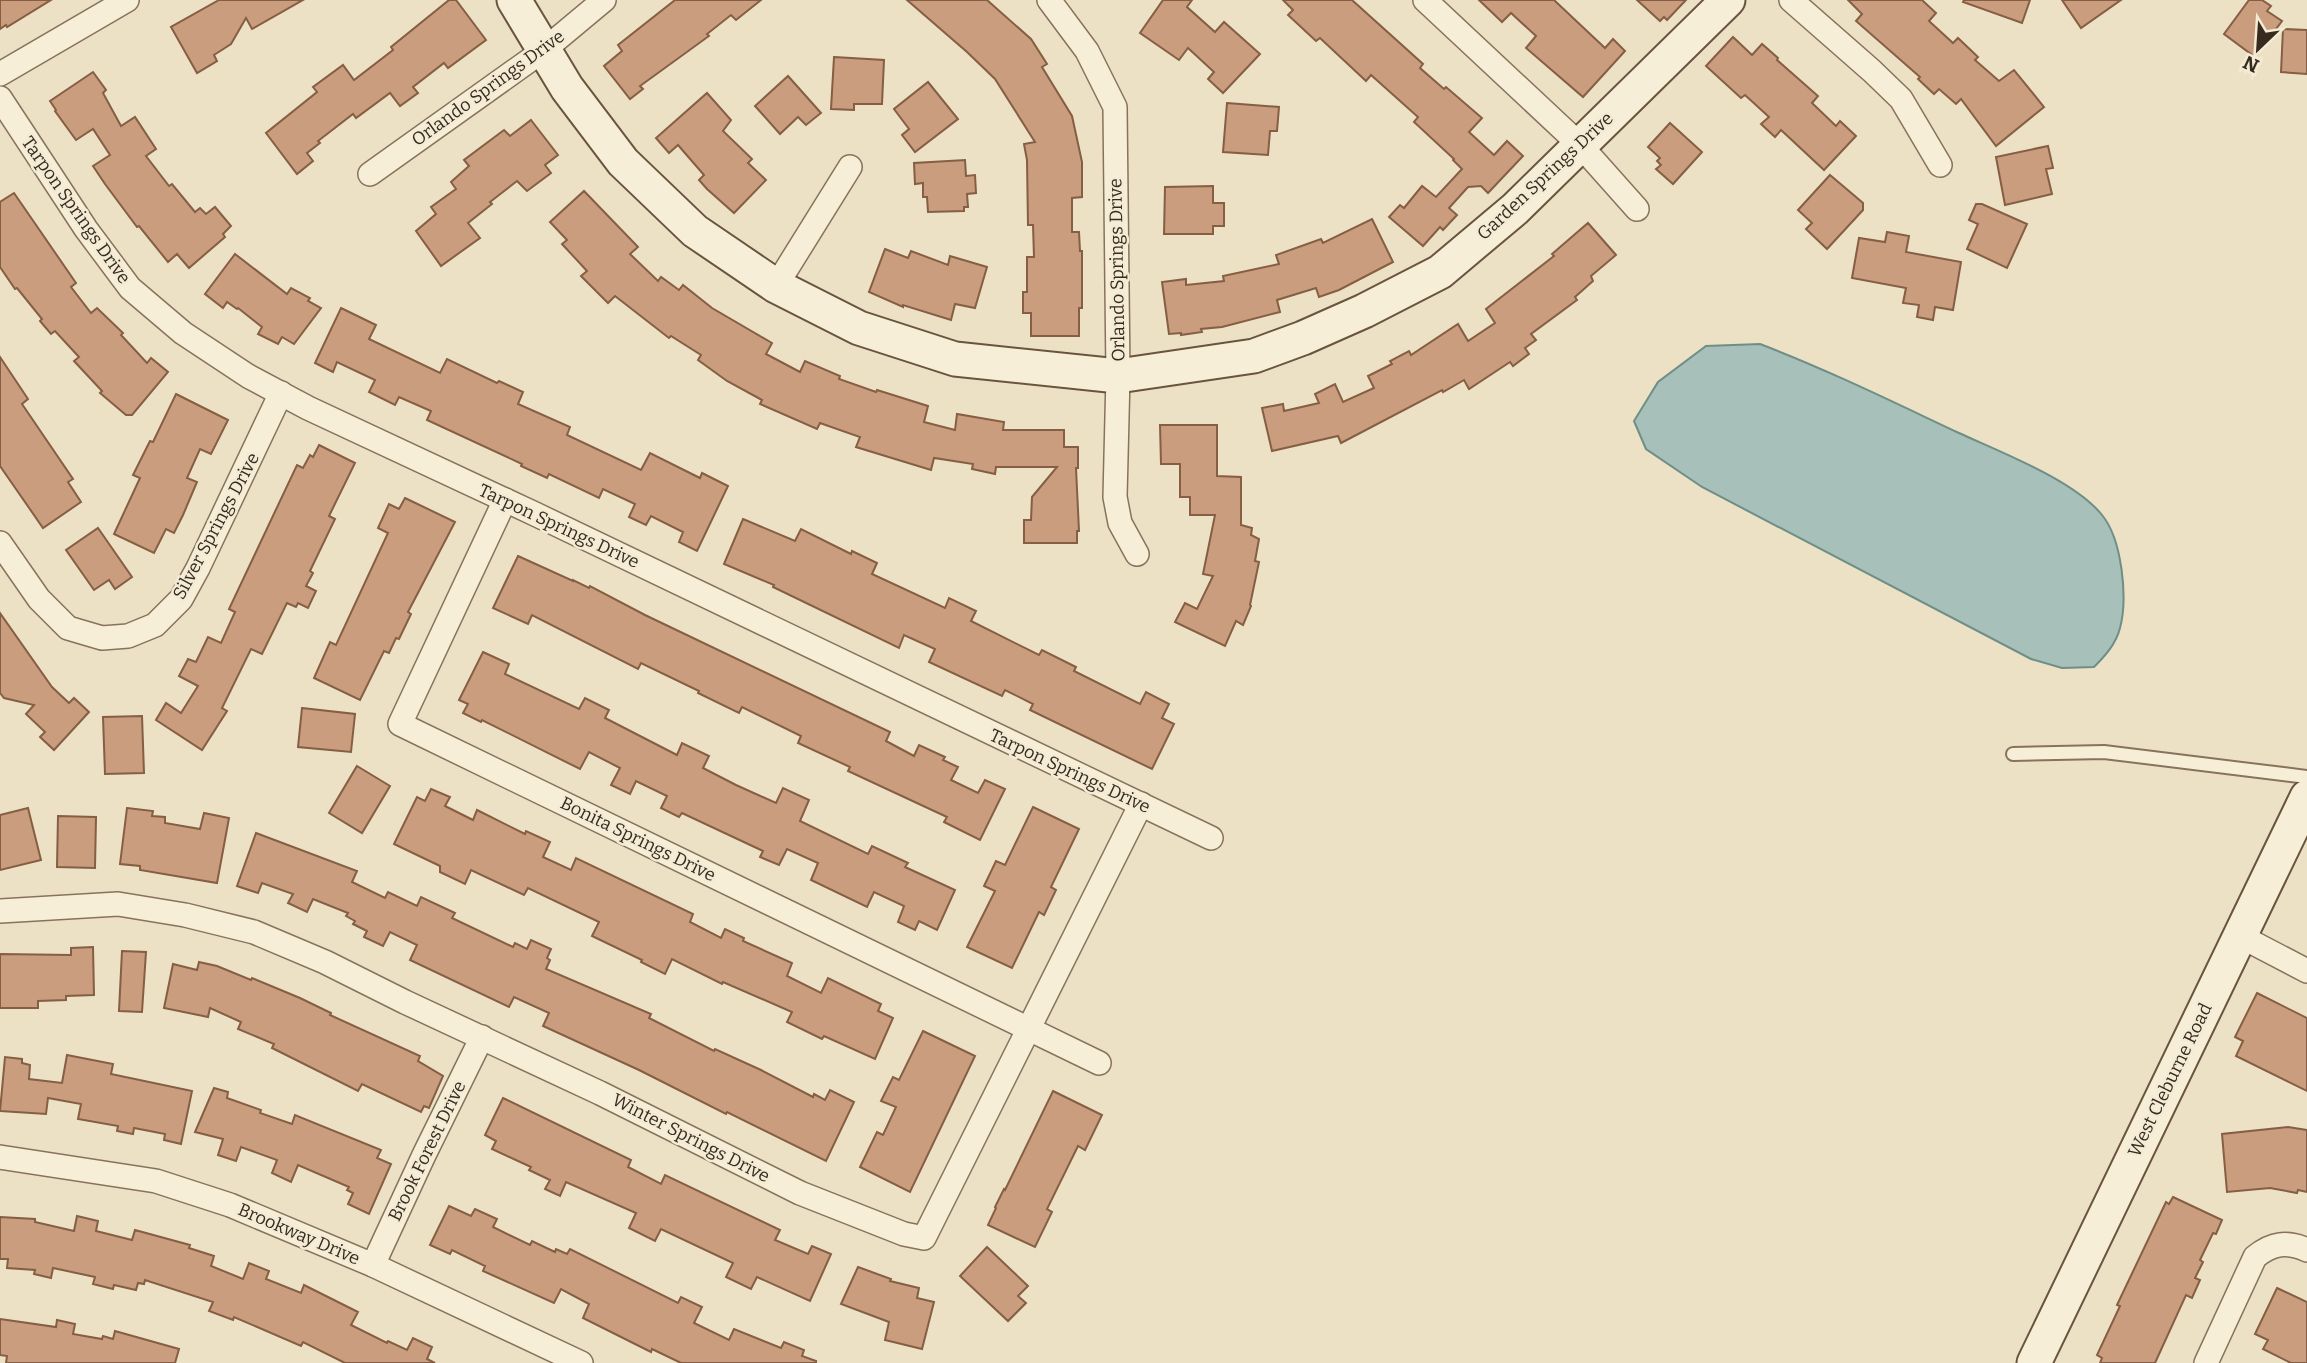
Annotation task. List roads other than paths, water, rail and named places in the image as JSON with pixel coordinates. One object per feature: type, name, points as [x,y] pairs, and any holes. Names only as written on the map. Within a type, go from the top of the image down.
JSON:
[{"type":"street","points":[[0,74],[127,0]]},
{"type":"street","name":"Garden Springs Drive","points":[[514,0],[568,88],[623,162],[695,231],[776,286],[859,328],[955,359],[1118,376],[1254,356],[1364,312],[1440,272],[1516,209],[1728,0]]},
{"type":"street","name":"Orlando Springs Drive","points":[[370,174],[544,50],[604,0]]},
{"type":"street","name":"Orlando Springs Drive","points":[[1049,0],[1087,51],[1115,107],[1118,376],[1115,497],[1121,523],[1137,554]]},
{"type":"street","points":[[1425,0],[1580,145],[1637,209]]},
{"type":"street","points":[[1791,0],[1901,99],[1940,165]]},
{"type":"street","name":"Tarpon Springs Drive","points":[[0,98],[86,229],[130,288],[183,333],[248,376],[308,408],[1211,838]]},
{"type":"street","points":[[776,286],[850,167]]},
{"type":"street","name":"Silver Springs Drive","points":[[0,543],[39,599],[68,628],[102,638],[128,635],[155,625],[181,599],[193,578],[281,393]]},
{"type":"street","name":"Bonita Springs Drive","points":[[505,500],[400,724],[1099,1063]]},
{"type":"street","name":"West Cleburne Road","points":[[2034,1363],[2307,797]]},
{"type":"street","name":"Winter Springs Drive","points":[[0,911],[118,904],[185,915],[254,932],[325,962],[600,1093],[800,1193],[904,1234],[925,1238],[1141,804]]},
{"type":"street","points":[[2240,936],[2307,971]]},
{"type":"street","name":"Brook Forest Drive","points":[[373,1265],[482,1037]]},
{"type":"street","name":"Brookway Drive","points":[[0,1157],[156,1181],[230,1205],[373,1265],[581,1363]]},
{"type":"street","points":[[2206,1363],[2255,1256],[2269,1246],[2295,1245],[2307,1250]]},
{"type":"lane","points":[[2013,754],[2104,752],[2307,777]]},
{"type":"water","points":[[1760,344],[1835,375],[2015,458],[2074,490],[2089,502],[2109,526],[2122,569],[2120,628],[2102,659],[2094,667],[2062,668],[2031,659],[1702,487],[1646,449],[1634,421],[1658,382],[1706,346]]}]
